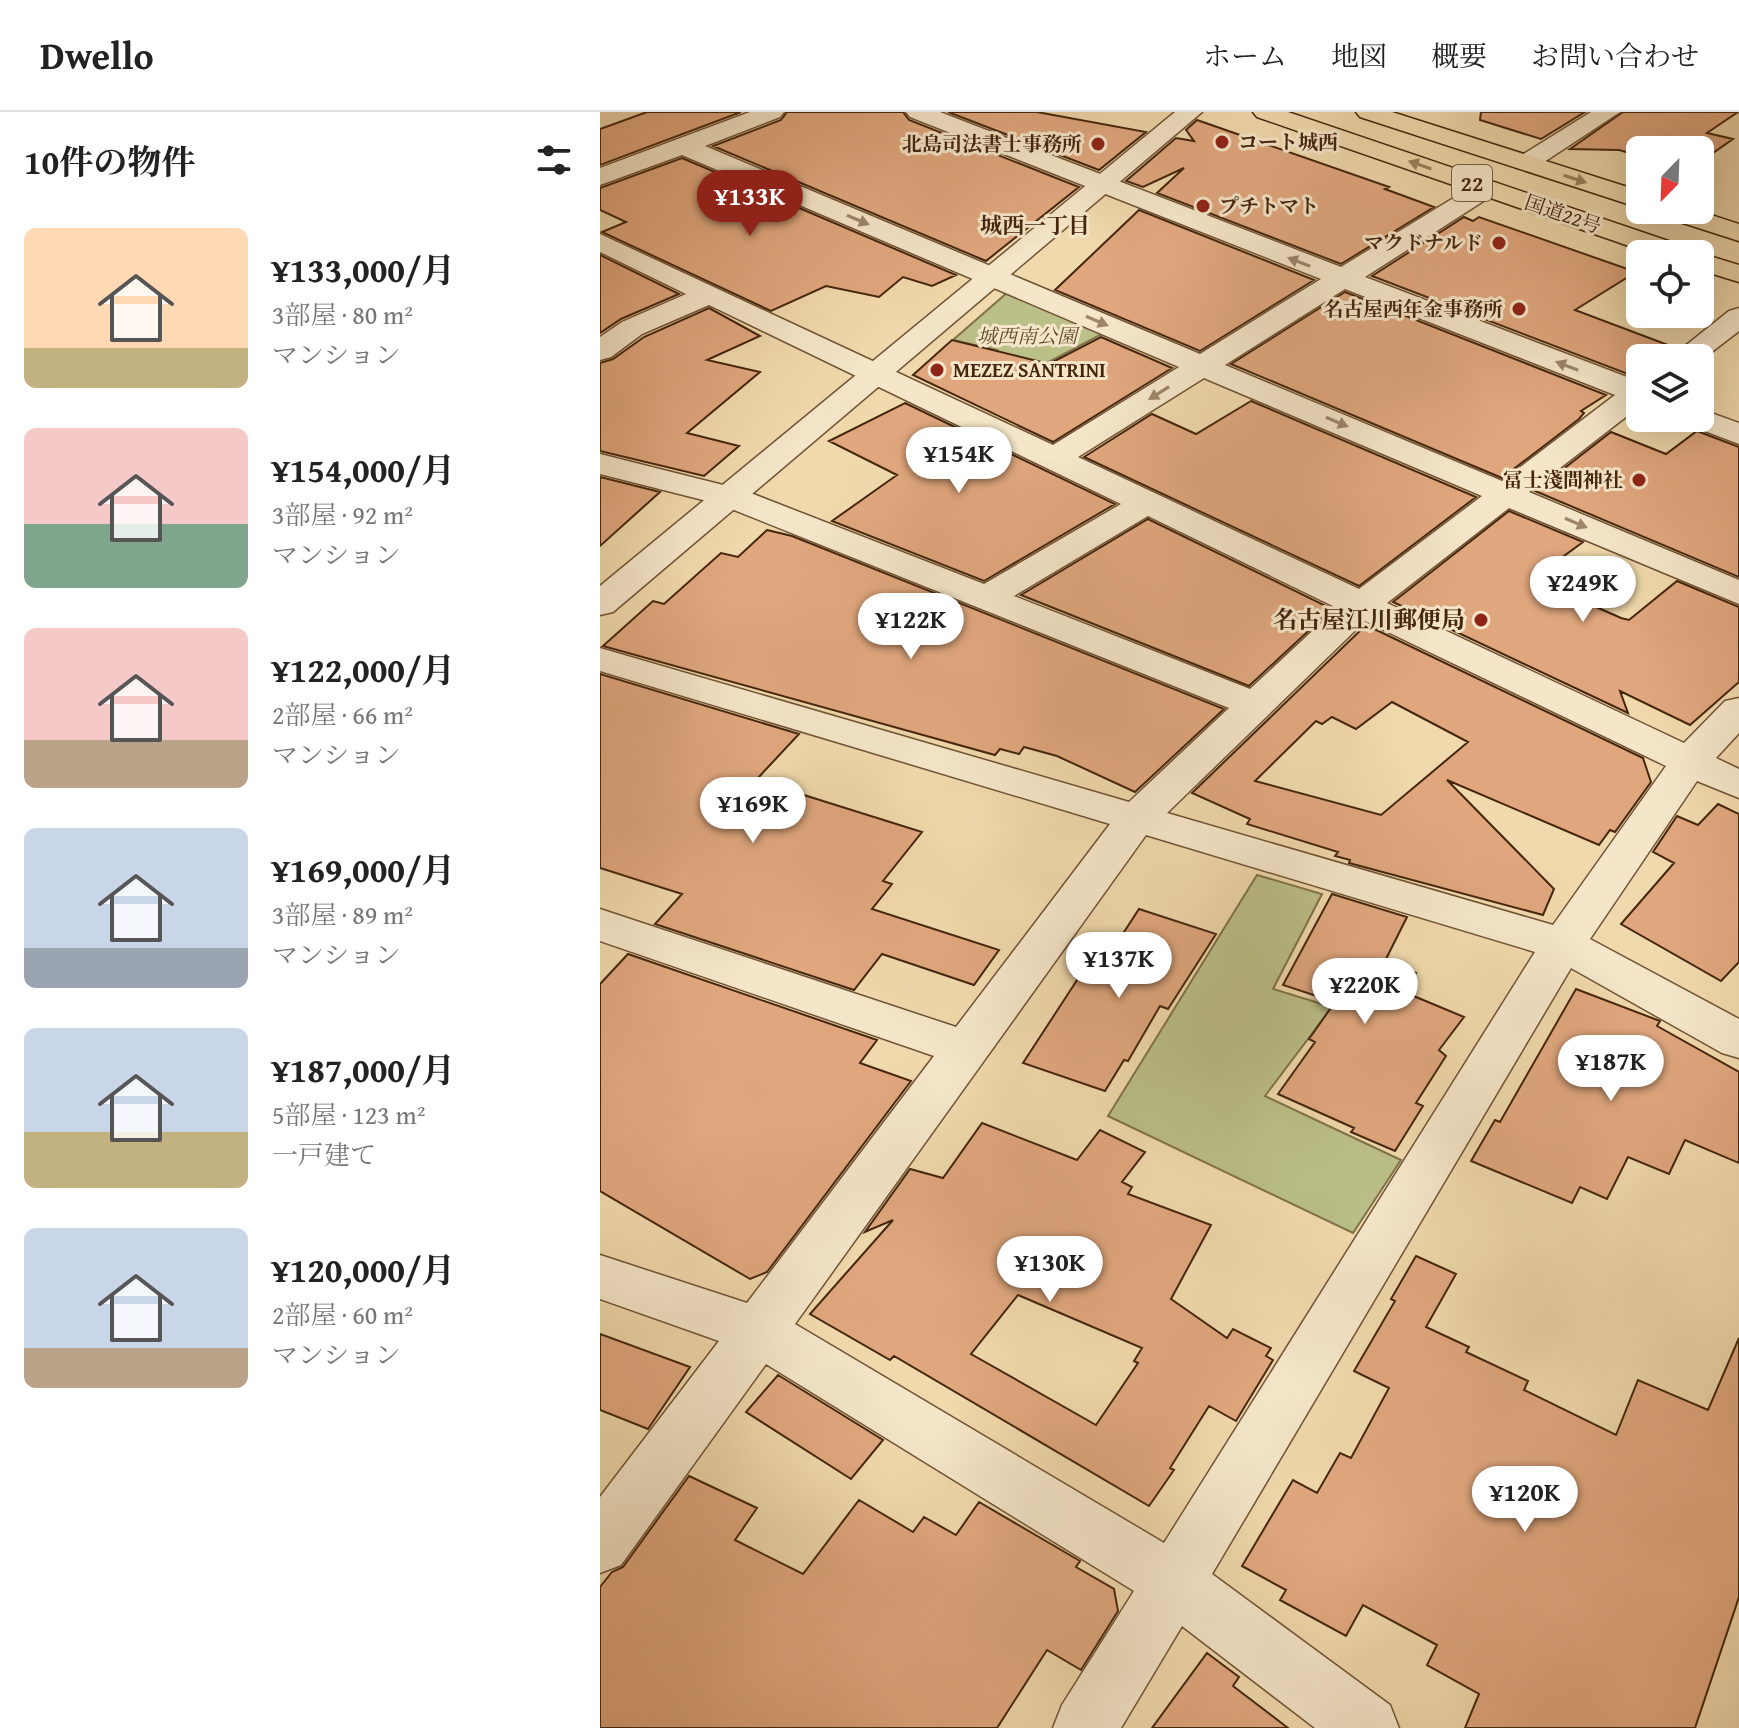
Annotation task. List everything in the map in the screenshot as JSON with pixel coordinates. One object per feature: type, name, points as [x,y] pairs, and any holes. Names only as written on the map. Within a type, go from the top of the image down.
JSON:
[{"type":"highway","name":"国道22号","points":[[1265,112],[1638,240]]},
{"type":"highway","name":"国道22号","points":[[1368,112],[1626,195]]},
{"type":"highway","points":[[1712,224],[1739,233]]},
{"type":"highway","points":[[1714,266],[1739,274]]},
{"type":"street","points":[[600,177],[772,112]]},
{"type":"street","points":[[918,112],[1626,388]]},
{"type":"street","points":[[600,604],[1190,112]]},
{"type":"street","points":[[1526,163],[1608,112]]},
{"type":"street","points":[[683,146],[1739,593]]},
{"type":"street","points":[[1053,459],[1487,188]]},
{"type":"street","points":[[600,242],[1739,785]]},
{"type":"street","points":[[600,351],[632,328],[711,294]]},
{"type":"street","points":[[1703,344],[1739,317]]},
{"type":"street","points":[[600,1545],[1137,818],[1361,605],[1626,403]]},
{"type":"street","points":[[1714,424],[1739,434]]},
{"type":"street","points":[[600,464],[731,497],[1256,705]]},
{"type":"street","points":[[986,598],[1146,503]]},
{"type":"street","points":[[600,659],[1563,944],[1739,1040]]},
{"type":"street","points":[[1085,1728],[1563,944],[1690,761],[1739,710]]},
{"type":"street","points":[[600,925],[967,1049]]},
{"type":"street","points":[[600,1277],[759,1331],[1172,1581],[1367,1728]]},
{"type":"green space","name":"城西南公園","points":[[1008,292],[1104,333],[1028,373],[991,356],[997,350],[953,340]]},
{"type":"green space","points":[[1257,875],[1322,894],[1273,989],[1332,1007],[1265,1096],[1401,1160],[1353,1233],[1108,1116]]},
{"type":"building","points":[[647,112],[741,112],[600,165],[600,129]]},
{"type":"building","points":[[787,112],[903,112],[909,120],[1079,187],[986,261],[713,146],[781,120]]},
{"type":"building","points":[[948,112],[1037,112],[1146,132],[1099,170]]},
{"type":"building","points":[[1481,112],[1585,112],[1541,139],[1480,120]]},
{"type":"building","points":[[1623,112],[1738,112],[1707,133],[1733,139],[1714,152],[1714,136],[1626,136],[1626,152],[1570,149]]},
{"type":"building","points":[[1197,120],[1389,187],[1385,189],[1434,207],[1341,264],[1157,193],[1184,168],[1143,187],[1126,181],[1176,138],[1194,141],[1186,130]]},
{"type":"building","points":[[682,158],[956,275],[932,286],[903,277],[879,297],[826,286],[771,311],[602,232],[626,222],[600,210],[600,188]]},
{"type":"building","points":[[1139,210],[1314,280],[1200,351],[1055,290]]},
{"type":"building","points":[[1464,217],[1473,221],[1479,217],[1626,268],[1626,278],[1575,310],[1665,344],[1626,344],[1626,373],[1372,276]]},
{"type":"building","points":[[600,255],[679,294],[621,319],[600,333]]},
{"type":"building","points":[[1345,292],[1606,395],[1581,411],[1584,413],[1579,419],[1502,478],[1231,364]]},
{"type":"building","points":[[709,308],[760,336],[707,360],[760,372],[687,433],[739,446],[704,476],[600,451],[600,363],[613,359],[644,337]]},
{"type":"building","points":[[1101,337],[1172,368],[1053,442],[913,375],[952,340],[1049,364]]},
{"type":"building","points":[[1251,401],[1476,497],[1359,586],[1084,457],[1152,414],[1196,434]]},
{"type":"building","points":[[905,403],[1115,504],[984,581],[832,521],[897,475],[829,441]]},
{"type":"building","points":[[1611,432],[1666,454],[1696,432],[1739,447],[1739,577],[1535,491]]},
{"type":"building","points":[[600,477],[660,492],[600,546]]},
{"type":"building","points":[[1509,511],[1583,542],[1535,580],[1621,618],[1629,620],[1677,581],[1739,607],[1739,682],[1690,725],[1620,691],[1628,713],[1393,602]]},
{"type":"building","points":[[1148,519],[1332,609],[1249,686],[1021,595]]},
{"type":"building","points":[[767,530],[792,536],[1224,709],[1135,792],[1057,756],[1024,747],[1019,754],[1000,749],[995,755],[603,646],[653,601],[664,604],[721,553],[738,557]]},
{"type":"building","points":[[1366,625],[1643,758],[1651,782],[1615,832],[1610,830],[1599,845],[1447,780],[1554,889],[1543,915],[1349,863],[1350,860],[1335,856],[1338,852],[1247,824],[1250,819],[1192,793]],"holes":[[[1392,702],[1468,742],[1381,815],[1255,781],[1316,721],[1322,724],[1332,717],[1356,729]]]},
{"type":"building","points":[[600,674],[799,734],[756,780],[922,832],[883,881],[892,884],[872,909],[999,950],[974,985],[882,954],[854,990],[655,924],[682,894],[600,868]]},
{"type":"building","points":[[1718,804],[1739,814],[1739,962],[1721,981],[1621,924],[1674,863],[1653,852],[1677,816],[1698,825]]},
{"type":"building","points":[[1332,894],[1407,917],[1385,961],[1416,973],[1404,992],[1464,1017],[1439,1050],[1446,1056],[1416,1103],[1423,1106],[1395,1151],[1351,1132],[1354,1128],[1278,1094],[1315,1042],[1309,1039],[1335,1002],[1283,985]]},
{"type":"building","points":[[1139,909],[1216,934],[1168,1009],[1160,1006],[1128,1061],[1124,1060],[1105,1091],[1023,1063],[1096,951],[1109,955]]},
{"type":"building","points":[[628,954],[877,1040],[860,1063],[911,1081],[767,1272],[750,1279],[600,1191],[600,984]]},
{"type":"building","points":[[1576,989],[1660,1021],[1657,1026],[1739,1072],[1739,1163],[1685,1140],[1669,1174],[1628,1157],[1607,1199],[1580,1187],[1572,1203],[1471,1161],[1495,1120],[1500,1122]]},
{"type":"building","points":[[982,1123],[1077,1160],[1100,1130],[1145,1152],[1122,1182],[1132,1187],[1128,1194],[1211,1225],[1171,1299],[1227,1338],[1233,1329],[1271,1348],[1266,1356],[1273,1360],[1236,1421],[1209,1406],[1170,1468],[1174,1470],[1149,1506],[894,1356],[890,1360],[810,1314],[893,1220],[865,1232],[910,1169],[943,1178]],"holes":[[[1018,1295],[1142,1348],[1134,1361],[1138,1363],[1096,1425],[971,1354]]]},
{"type":"building","points":[[1416,1256],[1456,1274],[1426,1327],[1469,1347],[1466,1352],[1528,1381],[1524,1390],[1616,1435],[1638,1380],[1708,1410],[1739,1338],[1739,1597],[1695,1728],[1465,1728],[1479,1694],[1427,1665],[1437,1645],[1363,1605],[1346,1636],[1280,1600],[1286,1590],[1242,1566],[1293,1480],[1317,1493],[1340,1453],[1351,1458],[1389,1388],[1354,1371],[1395,1301],[1391,1299]]},
{"type":"building","points":[[600,1334],[690,1367],[648,1429],[600,1410]]},
{"type":"building","points":[[778,1375],[883,1440],[851,1479],[746,1412]]},
{"type":"building","points":[[689,1476],[757,1508],[735,1540],[803,1574],[859,1500],[913,1532],[924,1517],[956,1535],[979,1502],[1080,1561],[1076,1567],[1114,1589],[1118,1611],[1081,1670],[1047,1650],[997,1728],[600,1728],[600,1587],[612,1572],[623,1567]]},
{"type":"building","points":[[1207,1653],[1239,1677],[1233,1686],[1288,1728],[1152,1728]]},
{"type":"place","name":"コート城西","points":[[1222,142]]},
{"type":"place","name":"北島司法書士事務所","points":[[1098,144]]},
{"type":"place","name":"プチトマト","points":[[1203,206]]},
{"type":"place","name":"マクドナルド","points":[[1499,243]]},
{"type":"place","name":"名古屋西年金事務所","points":[[1519,309]]},
{"type":"place","name":"MEZEZ SANTRINI","points":[[937,370]]},
{"type":"place","name":"冨士淺間神社","points":[[1639,480]]},
{"type":"place","name":"名古屋江川郵便局","points":[[1481,620]]},
{"type":"district","name":"城西一丁目","points":[[1035,225]]}]
